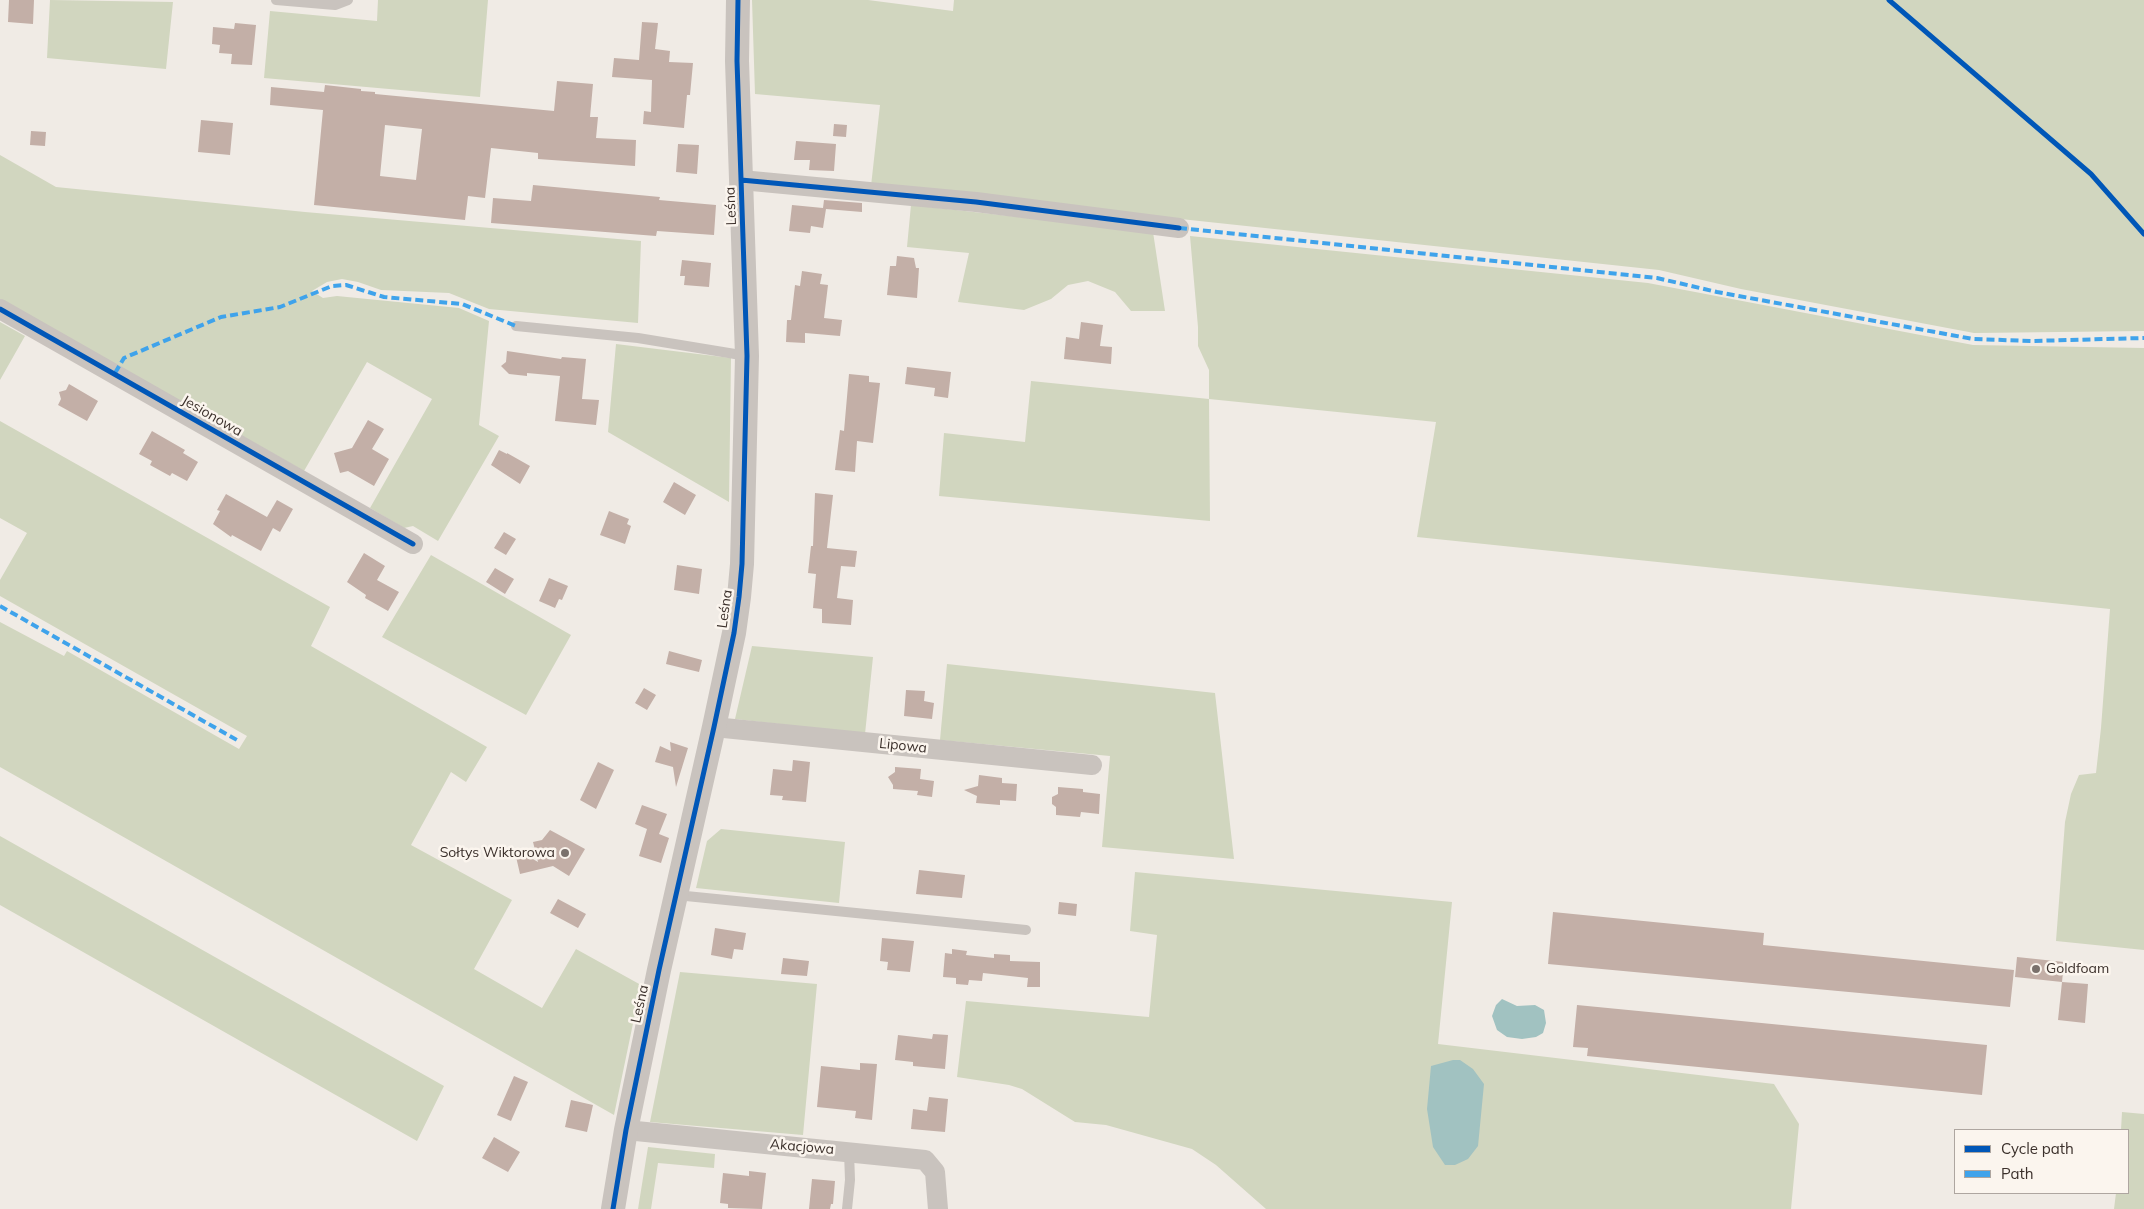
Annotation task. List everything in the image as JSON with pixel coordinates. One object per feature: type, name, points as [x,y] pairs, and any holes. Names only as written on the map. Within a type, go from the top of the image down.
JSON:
[{"type":"street","name":"Leśna","points":[[613,1209],[626,1130],[734,633],[739,597],[742,564],[747,356],[737,61],[738,0]]},
{"type":"street","points":[[741,180],[976,202],[1179,228]]},
{"type":"street","name":"Jesionowa","points":[[0,309],[413,544]]},
{"type":"street","name":"Lipowa","points":[[714,727],[1092,765]]},
{"type":"street","name":"Akacjowa","points":[[626,1130],[925,1160],[935,1172],[938,1209]]},
{"type":"lane","points":[[276,0],[335,5],[348,0]]},
{"type":"lane","points":[[516,326],[638,338],[747,356]]},
{"type":"lane","points":[[676,895],[1026,930]]},
{"type":"lane","points":[[847,1209],[850,1180],[849,1152]]},
{"type":"green space","points":[[50,0],[173,2],[166,69],[47,58]]},
{"type":"green space","points":[[378,0],[488,0],[480,97],[264,78],[270,11],[377,21]]},
{"type":"green space","points":[[752,0],[868,0],[953,11],[954,0],[2144,0],[2144,331],[1974,333],[1741,289],[1659,270],[871,186],[880,105],[755,94]]},
{"type":"green space","points":[[0,155],[56,187],[305,212],[641,241],[638,323],[489,309],[449,293],[381,290],[342,279],[327,282],[312,291],[323,298],[337,296],[459,308],[489,321],[479,425],[499,436],[438,541],[413,526],[404,528],[370,508],[432,399],[367,362],[304,471],[0,299]]},
{"type":"green space","points":[[911,205],[1153,232],[1165,311],[1131,311],[1115,292],[1088,281],[1068,285],[1051,299],[1024,310],[958,302],[969,253],[907,247]]},
{"type":"green space","points":[[1190,236],[1648,283],[1973,345],[2144,348],[2144,950],[2056,941],[2065,822],[2071,794],[2079,775],[2096,773],[2110,609],[1417,537],[1436,422],[1209,399],[1209,370],[1198,346]]},
{"type":"green space","points":[[0,322],[25,336],[0,380]]},
{"type":"green space","points":[[616,344],[731,358],[729,502],[608,432]]},
{"type":"green space","points":[[1031,381],[1209,399],[1210,521],[939,496],[944,433],[1025,442]]},
{"type":"green space","points":[[0,421],[330,607],[311,646],[487,747],[466,782],[451,772],[411,845],[512,900],[474,969],[542,1008],[576,949],[641,985],[614,1115],[0,767],[0,622],[64,656],[67,651],[239,749],[247,736],[0,596],[0,580],[27,533],[0,518]]},
{"type":"green space","points":[[431,555],[571,635],[526,715],[382,637]]},
{"type":"green space","points":[[752,646],[873,657],[865,734],[735,719]]},
{"type":"green space","points":[[947,664],[1215,693],[1234,859],[1102,847],[1110,756],[940,740]]},
{"type":"green space","points":[[721,829],[845,842],[839,903],[696,888],[707,841]]},
{"type":"green space","points":[[0,836],[444,1086],[417,1141],[0,905]]},
{"type":"green space","points":[[1135,872],[1452,902],[1438,1044],[1774,1084],[1799,1124],[1791,1209],[1266,1209],[1216,1165],[1192,1149],[1106,1125],[1075,1122],[1022,1089],[1009,1085],[957,1077],[966,1001],[1149,1017],[1157,935],[1130,931]]},
{"type":"green space","points":[[680,972],[817,984],[803,1135],[650,1122]]},
{"type":"green space","points":[[2122,1112],[2144,1114],[2144,1209],[2114,1209],[2116,1194],[2129,1194],[2129,1129],[2121,1129]]},
{"type":"green space","points":[[648,1147],[715,1154],[714,1168],[658,1163],[651,1209],[638,1209]]},
{"type":"water","points":[[1502,999],[1517,1006],[1535,1005],[1544,1010],[1546,1023],[1543,1033],[1536,1037],[1522,1039],[1507,1037],[1497,1030],[1492,1016],[1496,1005]]},
{"type":"water","points":[[1460,1060],[1473,1069],[1484,1084],[1478,1146],[1468,1159],[1455,1165],[1445,1165],[1433,1147],[1427,1109],[1431,1066]]},
{"type":"building","points":[[9,0],[34,0],[33,24],[8,22]]},
{"type":"building","points":[[642,22],[658,23],[655,49],[670,51],[669,62],[693,63],[690,95],[687,95],[684,128],[643,124],[644,111],[651,112],[652,80],[612,77],[614,58],[639,60]]},
{"type":"building","points":[[235,23],[256,25],[252,65],[231,64],[232,54],[219,53],[220,45],[212,44],[213,27],[234,29]]},
{"type":"building","points":[[557,81],[593,84],[590,117],[598,117],[596,138],[636,140],[635,166],[538,159],[538,153],[491,148],[485,198],[468,196],[465,220],[314,205],[323,110],[270,105],[271,87],[324,92],[325,85],[361,89],[361,91],[375,92],[375,94],[554,111]],"holes":[[[385,125],[422,129],[416,180],[380,176]]]},
{"type":"building","points":[[201,120],[233,123],[230,155],[198,152]]},
{"type":"building","points":[[834,124],[847,125],[846,137],[833,136]]},
{"type":"building","points":[[31,131],[46,132],[45,146],[30,145]]},
{"type":"building","points":[[796,141],[836,144],[834,171],[809,170],[810,160],[794,160]]},
{"type":"building","points":[[678,144],[699,145],[697,174],[676,172]]},
{"type":"building","points":[[533,185],[660,197],[659,200],[716,205],[714,235],[657,231],[656,236],[491,223],[493,198],[531,201]]},
{"type":"building","points":[[824,200],[862,203],[862,212],[826,209],[823,228],[811,226],[810,233],[789,231],[792,205],[823,208]]},
{"type":"building","points":[[897,256],[914,258],[916,268],[919,268],[917,298],[887,295],[890,266],[896,266]]},
{"type":"building","points":[[682,260],[711,263],[709,287],[684,285],[685,276],[680,276]]},
{"type":"building","points":[[802,271],[822,274],[820,284],[828,285],[824,318],[842,320],[840,336],[805,333],[805,343],[786,342],[787,320],[791,320],[795,285],[800,286]]},
{"type":"building","points":[[1081,322],[1103,325],[1100,346],[1112,347],[1111,364],[1064,359],[1066,337],[1079,339]]},
{"type":"building","points":[[507,351],[561,359],[562,357],[586,359],[582,399],[599,400],[596,425],[555,421],[560,376],[527,373],[527,376],[509,374],[501,366],[506,362]]},
{"type":"building","points":[[907,367],[951,372],[948,398],[934,396],[935,388],[905,384]]},
{"type":"building","points":[[849,374],[869,376],[869,382],[880,383],[873,443],[857,441],[855,472],[835,470],[840,430],[844,431]]},
{"type":"building","points":[[69,384],[98,401],[87,421],[58,405],[61,399],[59,392],[66,390]]},
{"type":"building","points":[[368,420],[384,429],[372,449],[389,459],[374,486],[348,471],[340,473],[334,453],[352,448]]},
{"type":"building","points":[[152,431],[185,450],[183,453],[198,462],[187,481],[172,473],[170,476],[150,465],[152,461],[139,454]]},
{"type":"building","points":[[499,450],[530,466],[520,484],[491,465]]},
{"type":"building","points":[[674,482],[696,495],[685,515],[663,502]]},
{"type":"building","points":[[815,493],[833,495],[827,548],[857,551],[855,567],[841,566],[837,598],[853,600],[851,625],[822,623],[822,609],[813,608],[816,574],[808,573],[811,546],[813,546]]},
{"type":"building","points":[[226,494],[267,517],[277,500],[293,509],[280,532],[273,528],[261,551],[232,535],[231,537],[213,524],[220,511],[217,510]]},
{"type":"building","points":[[609,511],[629,519],[627,524],[631,526],[625,544],[600,535]]},
{"type":"building","points":[[504,532],[516,539],[506,555],[494,548]]},
{"type":"building","points":[[364,553],[385,566],[377,580],[399,592],[388,611],[365,598],[366,595],[347,582]]},
{"type":"building","points":[[677,565],[702,569],[699,594],[674,590]]},
{"type":"building","points":[[495,568],[514,579],[505,594],[486,582]]},
{"type":"building","points":[[549,578],[568,586],[562,600],[559,599],[555,608],[539,601]]},
{"type":"building","points":[[669,651],[702,660],[699,672],[666,664]]},
{"type":"building","points":[[644,688],[656,695],[647,710],[635,703]]},
{"type":"building","points":[[906,690],[925,691],[924,701],[934,703],[932,719],[904,716]]},
{"type":"building","points":[[670,742],[688,748],[676,787],[673,767],[655,762],[660,746],[671,751]]},
{"type":"building","points":[[793,760],[810,762],[806,802],[782,800],[783,796],[770,795],[773,769],[792,771]]},
{"type":"building","points":[[598,762],[614,770],[596,809],[580,800]]},
{"type":"building","points":[[895,767],[921,769],[920,779],[934,781],[932,797],[917,795],[918,791],[893,789],[893,785],[888,777],[895,772]]},
{"type":"building","points":[[979,775],[1002,778],[1002,783],[1017,784],[1016,801],[1000,800],[1000,805],[976,803],[977,796],[964,790],[978,786]]},
{"type":"building","points":[[1058,787],[1083,789],[1083,792],[1100,794],[1099,814],[1081,812],[1080,817],[1056,815],[1056,807],[1052,804],[1052,797],[1058,794]]},
{"type":"building","points":[[642,805],[667,814],[659,834],[669,838],[661,863],[639,856],[647,829],[635,824]]},
{"type":"building","points":[[550,830],[585,849],[569,876],[553,866],[520,874],[514,848],[538,862],[533,842],[542,840]]},
{"type":"building","points":[[919,870],[965,875],[962,898],[916,894]]},
{"type":"building","points":[[558,899],[586,914],[578,928],[550,913]]},
{"type":"building","points":[[1059,902],[1077,904],[1076,916],[1058,914]]},
{"type":"building","points":[[1553,912],[1764,933],[1763,945],[2014,970],[2010,1007],[1548,964]]},
{"type":"building","points":[[715,928],[746,933],[743,950],[734,949],[732,959],[711,955]]},
{"type":"building","points":[[882,938],[914,941],[910,972],[887,970],[888,962],[880,961]]},
{"type":"building","points":[[952,949],[967,951],[966,955],[994,958],[994,954],[1010,955],[1010,961],[1040,962],[1040,987],[1027,987],[1028,978],[983,973],[982,981],[969,980],[968,985],[956,984],[956,978],[943,977],[945,953],[952,954]]},
{"type":"building","name":"Goldfoam","points":[[2017,957],[2064,962],[2062,982],[2015,977]]},
{"type":"building","points":[[783,958],[809,961],[807,976],[781,974]]},
{"type":"building","points":[[2062,982],[2088,984],[2085,1023],[2058,1020]]},
{"type":"building","points":[[1577,1005],[1987,1045],[1982,1095],[1587,1056],[1588,1048],[1573,1047]]},
{"type":"building","points":[[933,1034],[948,1035],[945,1069],[913,1066],[913,1062],[895,1060],[898,1035],[932,1039]]},
{"type":"building","points":[[860,1063],[877,1064],[872,1120],[855,1118],[856,1111],[817,1107],[821,1066],[860,1070]]},
{"type":"building","points":[[514,1076],[528,1082],[511,1121],[497,1115]]},
{"type":"building","points":[[929,1097],[948,1099],[945,1132],[911,1129],[913,1109],[927,1111]]},
{"type":"building","points":[[571,1100],[593,1105],[587,1132],[565,1127]]},
{"type":"building","points":[[494,1137],[520,1152],[508,1172],[482,1158]]},
{"type":"building","points":[[749,1171],[766,1173],[762,1209],[728,1208],[728,1204],[720,1203],[723,1173],[749,1176]]},
{"type":"building","points":[[812,1179],[835,1181],[833,1204],[831,1204],[830,1209],[809,1209]]},
{"type":"marked path","points":[[1179,228],[1657,278],[1717,292],[1973,339],[2032,341],[2144,338]]},
{"type":"marked path","points":[[115,373],[124,358],[221,317],[280,307],[332,286],[346,285],[384,297],[462,304],[516,326]]},
{"type":"marked path","points":[[0,606],[237,740]]},
{"type":"cycle path","points":[[613,1209],[626,1130],[659,970],[734,633],[739,597],[742,564],[747,356],[737,61],[738,0]]},
{"type":"cycle path","points":[[1889,0],[2091,174],[2144,234]]},
{"type":"cycle path","points":[[741,180],[976,202],[1179,228]]},
{"type":"cycle path","points":[[0,309],[413,544]]},
{"type":"place","name":"Sołtys Wiktorowa","points":[[565,853]]},
{"type":"place","name":"Goldfoam","points":[[2036,969]]}]
